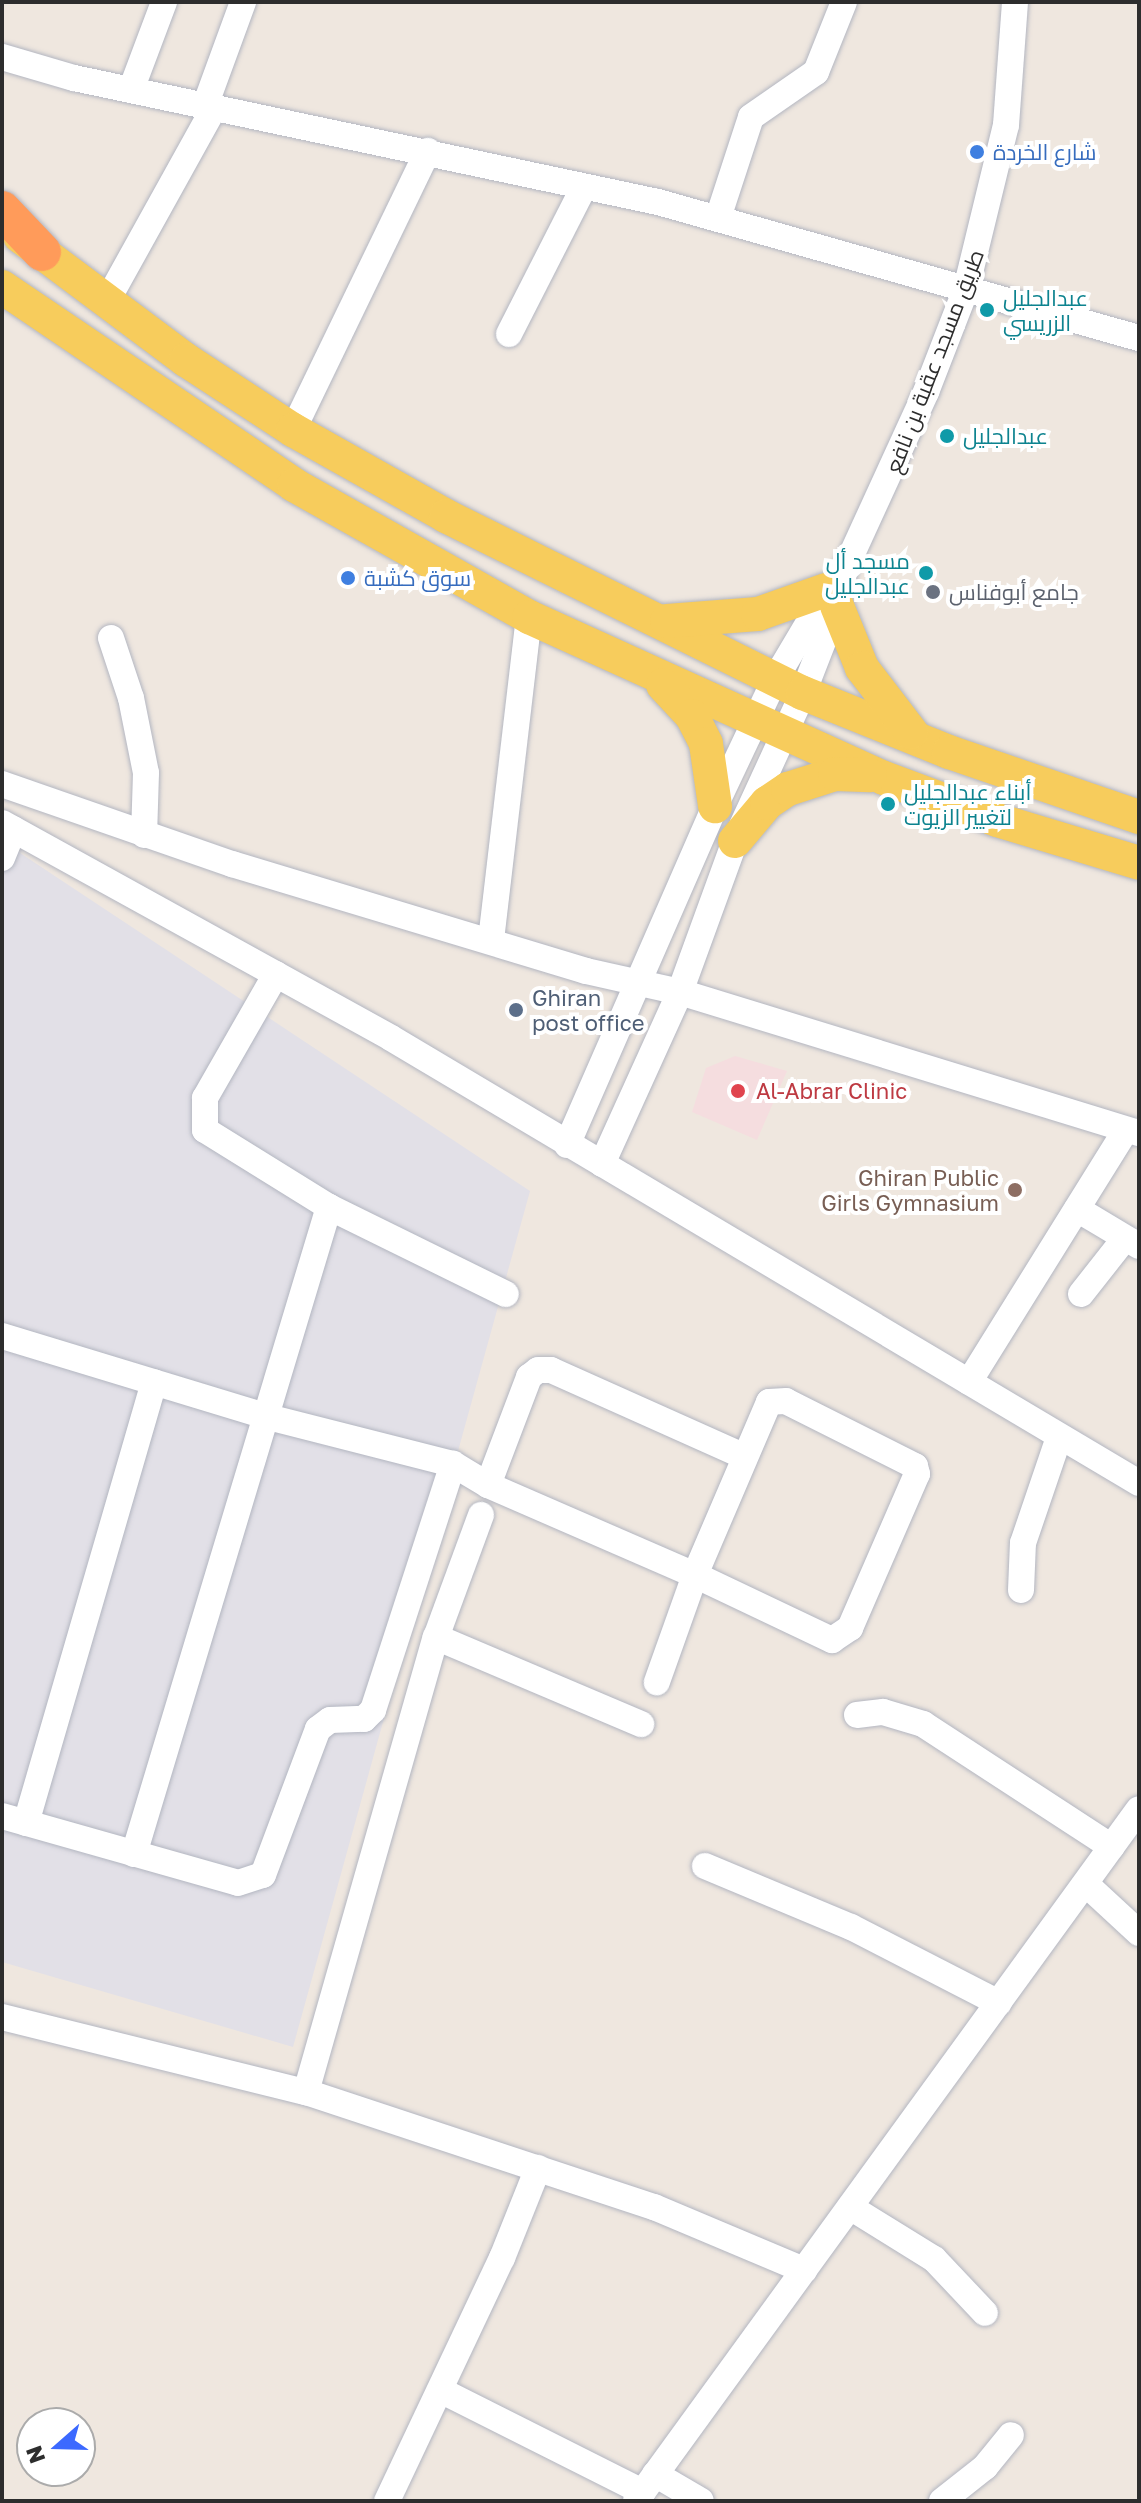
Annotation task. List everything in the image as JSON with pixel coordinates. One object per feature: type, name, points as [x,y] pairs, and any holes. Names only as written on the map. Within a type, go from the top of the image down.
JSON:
[{"type":"highway","points":[[2,210],[42,252]]},
{"type":"main road","points":[[2,222],[107,301],[293,430],[446,516],[663,621],[789,687],[917,738],[1139,817]]},
{"type":"main road","points":[[2,287],[294,485],[529,617],[884,778],[997,820],[1139,863]]},
{"type":"main road","points":[[663,621],[758,614],[836,588],[862,668],[917,738]]},
{"type":"main road","points":[[647,673],[692,716],[714,775],[715,806]]},
{"type":"main road","points":[[735,841],[767,803],[788,789],[835,774],[884,778]]},
{"type":"street","points":[[131,90],[164,2]]},
{"type":"street","points":[[107,301],[209,107],[243,2]]},
{"type":"street","points":[[718,218],[751,117],[816,72],[844,2]]},
{"type":"street","name":"طريق مسجد عقبة بن نافع","points":[[770,727],[926,392],[966,289],[1002,149],[1015,2]]},
{"type":"street","points":[[2,57],[131,90],[428,151],[718,218],[1139,338]]},
{"type":"street","points":[[293,430],[428,151]]},
{"type":"street","points":[[509,334],[583,189]]},
{"type":"street","points":[[491,940],[529,617]]},
{"type":"street","points":[[111,638],[131,698],[146,773],[144,835]]},
{"type":"street","points":[[567,1145],[715,806],[770,727]]},
{"type":"street","points":[[602,1164],[680,992],[735,841],[770,727]]},
{"type":"street","points":[[2,784],[144,835],[586,971],[639,980],[680,992],[1132,1132],[1077,1209],[969,1382]]},
{"type":"street","points":[[2,858],[8,826],[276,974],[1139,1483]]},
{"type":"street","points":[[276,974],[205,1098],[202,1117],[205,1130],[329,1207],[506,1294]]},
{"type":"street","points":[[134,1854],[329,1207]]},
{"type":"street","points":[[1077,1209],[1132,1242],[1081,1294]]},
{"type":"street","points":[[2,1336],[268,1417],[453,1464],[488,1485],[695,1575],[838,1640],[850,1628],[917,1471],[912,1463],[779,1398],[769,1402],[743,1456],[695,1575],[657,1682]]},
{"type":"street","points":[[488,1485],[529,1377],[538,1370],[551,1370],[743,1456]]},
{"type":"street","points":[[154,1382],[14,1819],[238,1883],[255,1881],[269,1868],[318,1729],[330,1720],[364,1719],[373,1710],[453,1464]]},
{"type":"street","points":[[1021,1590],[1023,1543],[1059,1437]]},
{"type":"street","points":[[306,2092],[436,1637],[481,1515]]},
{"type":"street","points":[[436,1637],[641,1724]]},
{"type":"street","points":[[857,1715],[883,1712],[923,1724],[1112,1847]]},
{"type":"street","points":[[645,2489],[1139,1809]]},
{"type":"street","points":[[705,1866],[851,1927],[999,2003]]},
{"type":"street","points":[[1086,1884],[1139,1933]]},
{"type":"street","points":[[2,2017],[306,2092],[667,2212],[804,2270]]},
{"type":"street","points":[[387,2501],[440,2390],[538,2168]]},
{"type":"street","points":[[850,2207],[934,2259],[985,2313]]},
{"type":"street","points":[[440,2390],[645,2489],[701,2501]]},
{"type":"street","points":[[942,2501],[985,2467],[1011,2435]]},
{"type":"shaded area","points":[[2,841],[530,1191],[293,2047],[2,1962]]},
{"type":"shaded area","name":"Al-Abrar Clinic","points":[[735,1056],[787,1071],[757,1140],[692,1112],[706,1068]]},
{"type":"place","name":"شارع الخردة","points":[[977,152]]},
{"type":"place","name":"عبدالجليل الزريسي","points":[[987,310]]},
{"type":"place","name":"عبدالجليل","points":[[947,436]]},
{"type":"place","name":"مسجد أل عبدالجليل","points":[[926,573]]},
{"type":"place","name":"سوق كشبة","points":[[348,578]]},
{"type":"place","name":"جامع أبوفناس","points":[[933,592]]},
{"type":"place","name":"أبناء عبدالجليل لتغيير الزيوت","points":[[888,804]]},
{"type":"place","name":"Ghiran post office","points":[[516,1010]]},
{"type":"place","name":"Al-Abrar Clinic","points":[[738,1091]]},
{"type":"place","name":"Ghiran Public Girls Gymnasium","points":[[1015,1190]]}]
